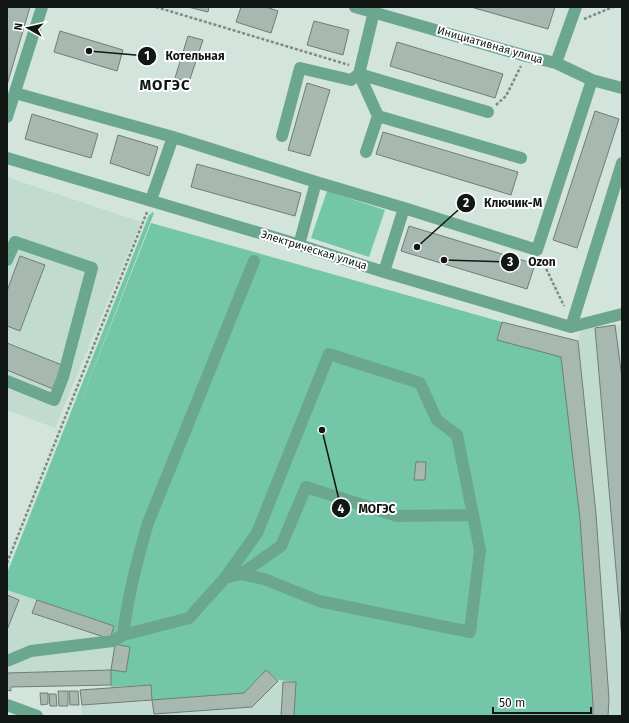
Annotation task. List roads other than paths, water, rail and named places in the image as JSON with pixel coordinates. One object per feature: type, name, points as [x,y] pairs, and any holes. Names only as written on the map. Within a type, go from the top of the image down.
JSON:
[{"type":"street","points":[[7,118],[42,7]]},
{"type":"street","name":"Инициативная улица","points":[[355,7],[375,10],[526,56],[556,63],[592,80],[622,88]]},
{"type":"street","points":[[556,63],[576,7]]},
{"type":"street","points":[[282,136],[300,68],[351,80],[360,71],[375,10]]},
{"type":"street","points":[[360,71],[488,112]]},
{"type":"street","points":[[360,71],[378,116],[366,152]]},
{"type":"street","points":[[16,93],[173,137],[537,250],[592,80]]},
{"type":"street","points":[[378,116],[521,158]]},
{"type":"street","points":[[151,200],[173,137]]},
{"type":"street","name":"Электрическая улица","points":[[7,158],[571,327]]},
{"type":"street","points":[[571,327],[622,163]]},
{"type":"street","points":[[299,245],[316,182]]},
{"type":"street","points":[[384,272],[404,208]]},
{"type":"street","points":[[7,260],[14,242],[92,268],[64,377],[54,400],[7,381]]},
{"type":"street","points":[[123,635],[126,611],[136,565],[148,523],[254,261]]},
{"type":"street","points":[[571,327],[622,314]]},
{"type":"street","points":[[7,661],[31,651],[113,641],[123,635],[189,618],[225,578],[258,533],[329,354],[420,383],[437,420],[458,435],[480,550],[470,632],[319,601],[264,579],[241,574]]},
{"type":"street","points":[[225,578],[241,574],[281,546],[306,487],[397,516],[473,515]]},
{"type":"street","points":[[7,705],[37,716]]},
{"type":"place","name":"Котельная","points":[[89,51]]},
{"type":"place","name":"Ключик-М","points":[[417,247]]},
{"type":"place","name":"Ozon","points":[[444,260]]},
{"type":"place","name":"МОГЭС","points":[[322,430]]},
{"type":"district","name":"МОГЭС","points":[[165,85]]}]
